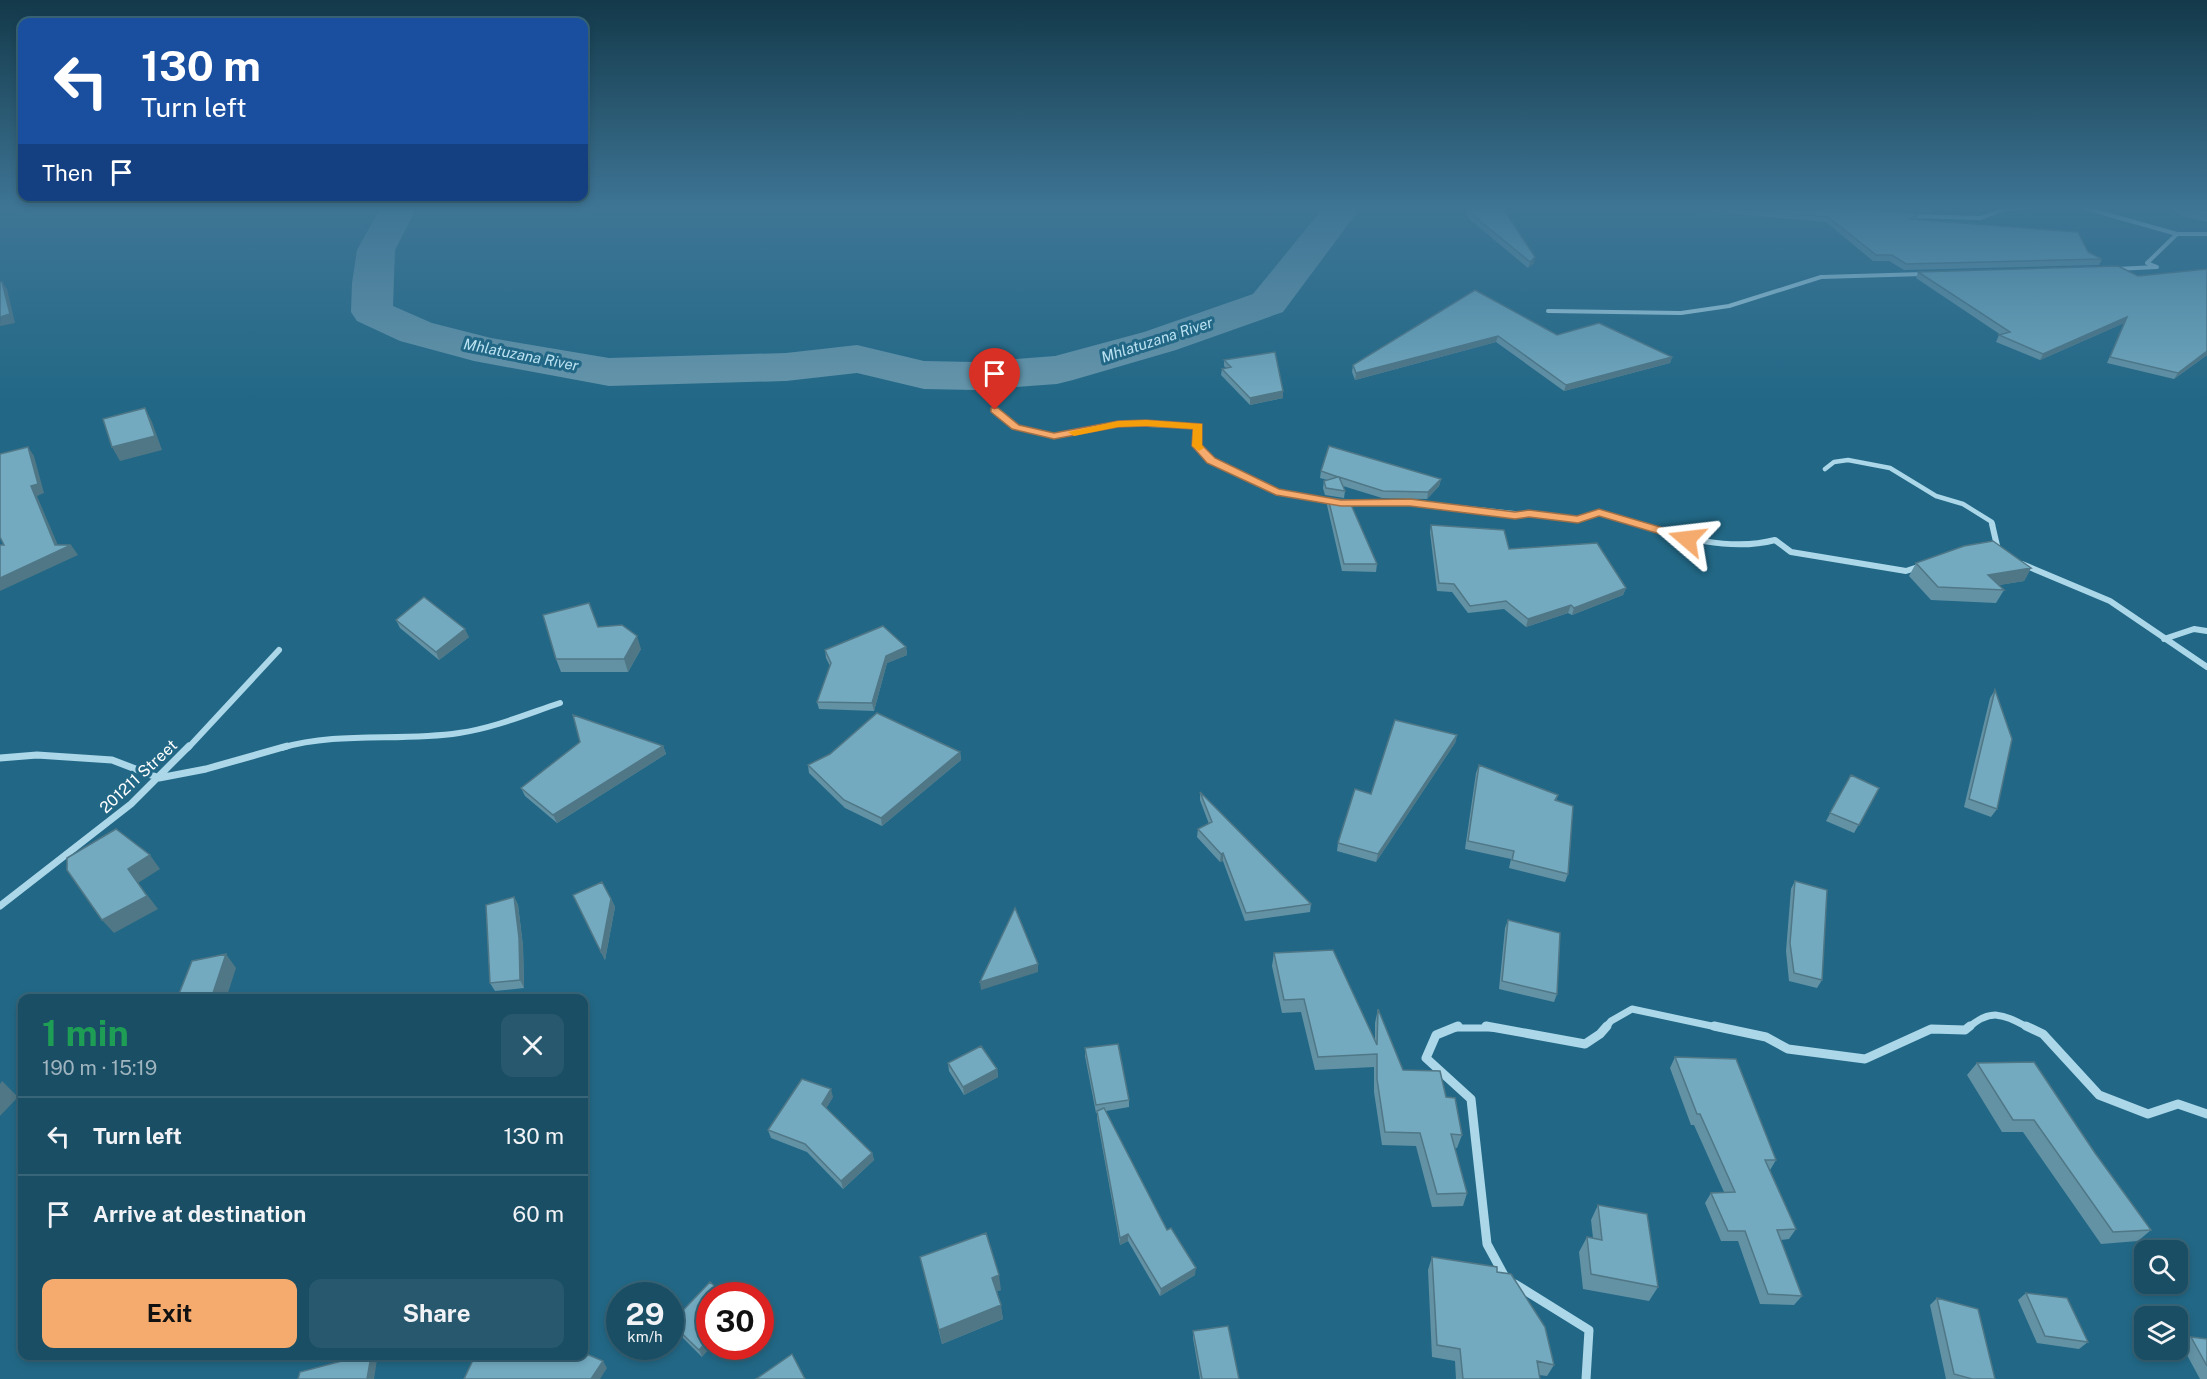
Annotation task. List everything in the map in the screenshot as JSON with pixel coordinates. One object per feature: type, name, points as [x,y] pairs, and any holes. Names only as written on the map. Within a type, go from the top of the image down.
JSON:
[{"type":"street","points":[[1548,311],[1681,313],[1729,306],[1821,277],[1925,274]]},
{"type":"street","points":[[995,410],[1016,427],[1054,436],[1118,424],[1198,426],[1197,446],[1211,460],[1276,491],[1341,503],[1410,502],[1578,520],[1599,512],[1687,539],[1757,545],[1775,540],[1791,552],[1906,571],[1927,564]]},
{"type":"street","points":[[1825,469],[1834,462],[1848,460],[1890,468],[1936,496],[1963,504],[1992,522],[1999,554],[1989,550]]},
{"type":"street","points":[[2019,562],[2110,601],[2207,667]]},
{"type":"street","points":[[2164,639],[2194,629],[2207,631]]},
{"type":"street","name":"201211 Street","points":[[0,906],[86,840],[159,778],[279,650]]},
{"type":"street","points":[[0,758],[37,755],[112,760],[159,778],[206,769],[268,751],[325,739],[458,733],[490,726],[560,703]]},
{"type":"street","points":[[1586,1379],[1589,1329],[1507,1280],[1487,1244],[1471,1099],[1426,1058],[1436,1035],[1458,1026],[1486,1026],[1585,1044],[1600,1034],[1611,1021],[1632,1009],[1766,1037],[1788,1048],[1865,1059],[1931,1029],[1965,1030],[1982,1016],[2001,1014],[2043,1034],[2099,1095],[2148,1114],[2178,1104],[2207,1114]]},
{"type":"building","points":[[2129,271],[2138,276],[2207,271],[2207,351],[2178,373],[2110,357],[2127,317],[2043,354],[1999,335],[2010,332],[1918,272]]},
{"type":"building","points":[[0,282],[2,282],[10,314],[0,317]]},
{"type":"building","points":[[1475,290],[1557,335],[1599,323],[1672,357],[1566,385],[1498,336],[1356,373],[1353,365]]},
{"type":"building","points":[[1275,352],[1283,391],[1250,398],[1222,369],[1231,367],[1224,360]]},
{"type":"building","points":[[145,408],[155,436],[112,447],[103,419]]},
{"type":"building","points":[[1329,446],[1441,479],[1428,492],[1383,491],[1339,477],[1345,491],[1326,488],[1324,481],[1338,477],[1321,471]]},
{"type":"building","points":[[28,447],[38,484],[31,486],[55,545],[71,545],[0,578],[0,545],[4,545],[0,537],[0,454]]},
{"type":"building","points":[[1328,498],[1349,500],[1377,564],[1344,564]]},
{"type":"building","points":[[1431,525],[1504,530],[1509,549],[1597,543],[1626,588],[1574,608],[1571,605],[1528,619],[1506,601],[1470,606],[1454,584],[1439,583]]},
{"type":"building","points":[[1993,541],[2031,568],[1988,575],[2004,590],[1938,587],[1916,563],[1964,546]]},
{"type":"building","points":[[424,597],[465,629],[436,652],[396,620]]},
{"type":"building","points":[[589,603],[598,627],[622,625],[637,636],[624,659],[556,659],[543,615]]},
{"type":"building","points":[[883,626],[906,647],[886,656],[872,703],[817,702],[831,663],[825,650]]},
{"type":"building","points":[[1995,690],[2012,739],[1997,809],[1969,799]]},
{"type":"building","points":[[877,713],[960,752],[881,818],[844,800],[808,765],[830,754]]},
{"type":"building","points":[[573,715],[663,746],[553,815],[521,788],[580,742]]},
{"type":"building","points":[[1395,720],[1457,735],[1378,854],[1338,843],[1355,789],[1371,794]]},
{"type":"building","points":[[1479,765],[1558,795],[1555,800],[1573,806],[1568,874],[1512,860],[1514,851],[1468,841]]},
{"type":"building","points":[[1851,775],[1879,788],[1859,825],[1830,813]]},
{"type":"building","points":[[1200,792],[1311,904],[1246,913],[1223,853],[1221,854],[1198,829],[1212,822]]},
{"type":"building","points":[[116,829],[150,855],[128,869],[147,896],[102,920],[67,870],[67,858]]},
{"type":"building","points":[[1795,881],[1827,890],[1822,980],[1794,973],[1790,943]]},
{"type":"building","points":[[602,882],[611,899],[601,952],[573,895]]},
{"type":"building","points":[[514,897],[519,938],[520,980],[490,983],[486,905]]},
{"type":"building","points":[[1015,908],[1038,964],[980,982]]},
{"type":"building","points":[[1508,920],[1560,933],[1557,994],[1502,981]]},
{"type":"building","points":[[1333,950],[1377,1045],[1378,1009],[1403,1070],[1440,1071],[1446,1097],[1455,1098],[1462,1135],[1451,1134],[1467,1193],[1437,1194],[1420,1133],[1385,1132],[1377,1079],[1377,1054],[1318,1057],[1304,999],[1284,1000],[1274,953]]},
{"type":"building","points":[[226,954],[213,994],[179,994],[192,961]]},
{"type":"building","points":[[1118,1044],[1129,1100],[1096,1105],[1085,1048]]},
{"type":"building","points":[[981,1046],[997,1069],[963,1087],[948,1063]]},
{"type":"building","points":[[1675,1057],[1736,1059],[1776,1160],[1765,1160],[1796,1229],[1777,1230],[1802,1296],[1768,1294],[1745,1231],[1728,1231],[1711,1193],[1735,1192],[1700,1114],[1697,1114]]},
{"type":"building","points":[[2034,1062],[2095,1153],[2151,1230],[2113,1232],[2034,1120],[2013,1120],[1977,1063]]},
{"type":"building","points":[[802,1079],[831,1089],[822,1104],[872,1153],[841,1181],[805,1144],[768,1130]]},
{"type":"building","points":[[1104,1108],[1167,1230],[1171,1228],[1196,1268],[1161,1289],[1128,1234],[1120,1238],[1097,1111]]},
{"type":"building","points":[[1598,1205],[1647,1214],[1658,1287],[1591,1274],[1587,1237],[1602,1240]]},
{"type":"building","points":[[986,1233],[999,1275],[992,1278],[1001,1305],[939,1330],[920,1257]]},
{"type":"building","points":[[1432,1257],[1497,1267],[1497,1272],[1511,1274],[1545,1327],[1554,1365],[1537,1361],[1540,1379],[1463,1379],[1460,1349],[1437,1345]]},
{"type":"building","points":[[2026,1293],[2067,1298],[2088,1342],[2045,1336]]},
{"type":"building","points":[[696,1297],[696,1347],[684,1336],[684,1309]]},
{"type":"building","points":[[1937,1298],[1978,1309],[1995,1379],[1972,1379],[1954,1374]]},
{"type":"building","points":[[1228,1326],[1239,1379],[1202,1379],[1193,1331]]},
{"type":"building","points":[[2191,1337],[2207,1339],[2207,1366]]},
{"type":"building","points":[[792,1354],[805,1379],[756,1379]]},
{"type":"building","points":[[588,1355],[603,1361],[591,1379],[464,1379],[473,1360],[588,1360]]},
{"type":"building","points":[[346,1360],[370,1360],[367,1379],[298,1379],[300,1372]]},
{"type":"waterway","name":"Mhlatuzana River","points":[[373,271],[372,312],[416,332],[490,351],[609,372],[786,367],[857,359],[924,375],[974,376],[1057,370],[1160,341],[1268,303],[1293,271]]},
{"type":"slow traffic","points":[[1074,432],[1118,424],[1198,426],[1197,446],[1199,448]]},
{"type":"route","points":[[995,410],[1016,427],[1054,436],[1118,424],[1198,426],[1197,446],[1211,460],[1276,491],[1341,503],[1410,502],[1578,520],[1599,512],[1687,539]]}]
